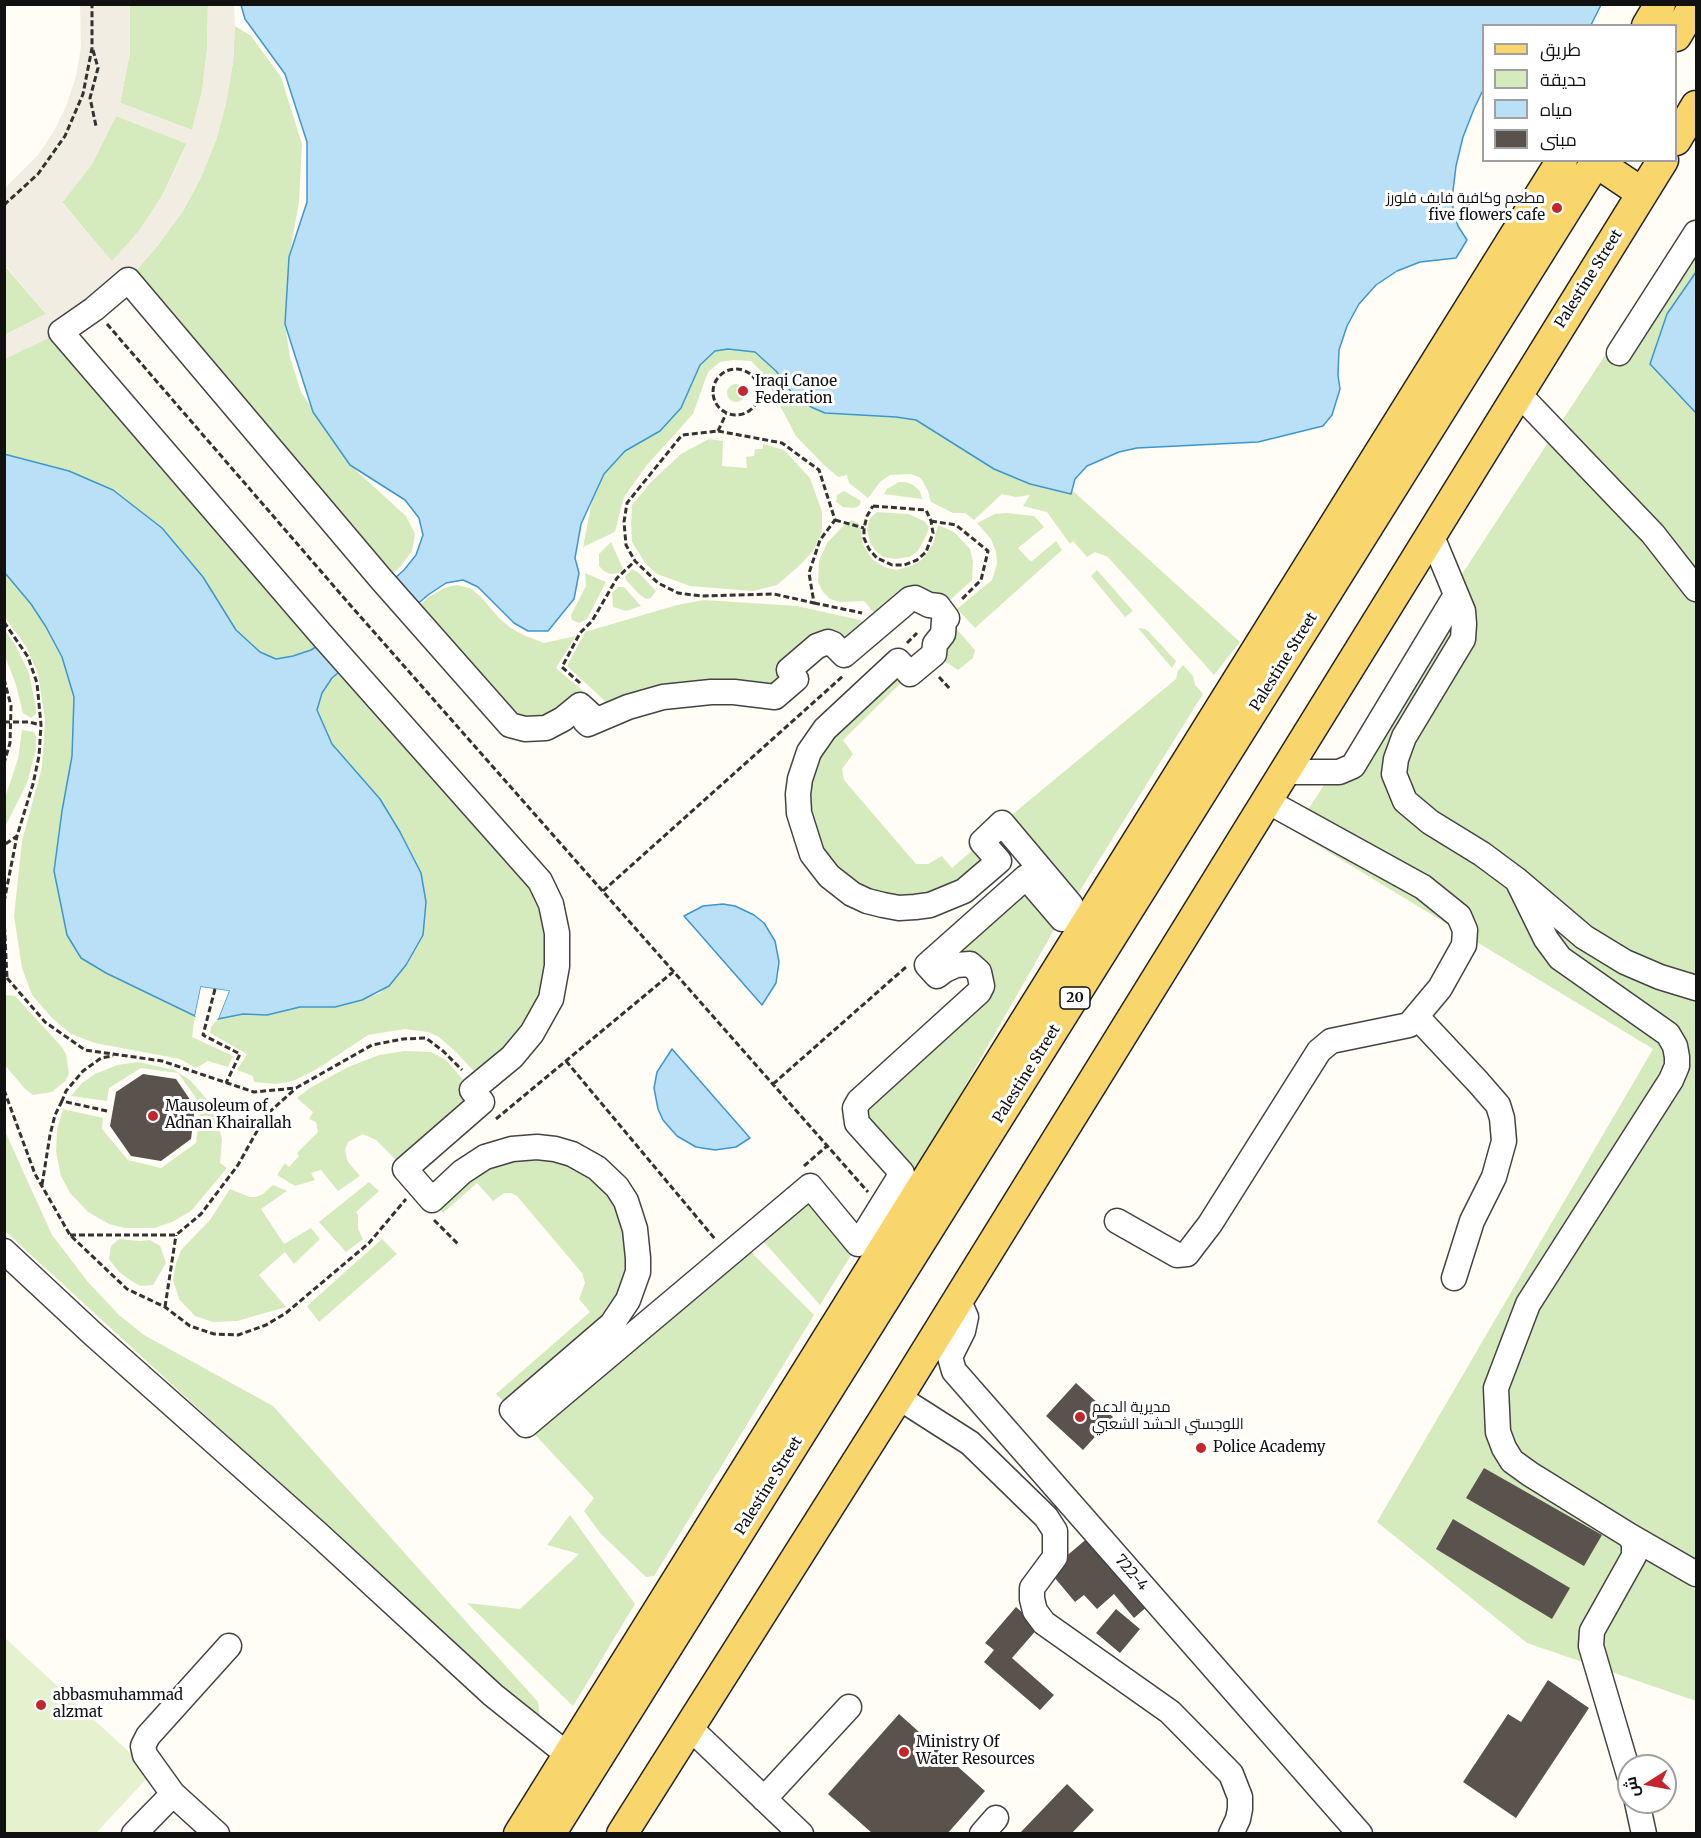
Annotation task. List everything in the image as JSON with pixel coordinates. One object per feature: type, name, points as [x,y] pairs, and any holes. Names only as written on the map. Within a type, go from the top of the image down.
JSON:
[{"type":"main road","points":[[1648,24],[1660,4]]},
{"type":"main road","points":[[1677,34],[1695,4]]},
{"type":"main road","points":[[1677,138],[1696,106]]},
{"type":"main road","points":[[884,1302],[886,1245],[895,1207],[1561,162]]},
{"type":"main road","name":"Palestine Street","points":[[550,1833],[1596,162]]},
{"type":"main road","points":[[1598,162],[1642,193]]},
{"type":"main road","name":"Palestine Street","points":[[622,1833],[898,1397],[1662,162]]},
{"type":"main road","points":[[895,1207],[959,1183]]},
{"type":"main road","points":[[519,1833],[886,1245]]},
{"type":"street","points":[[1619,353],[1696,233]]},
{"type":"street","points":[[128,280],[504,720],[525,729],[546,728],[580,705],[592,716],[585,721],[588,724],[628,707],[663,697],[734,692],[775,697],[796,680],[789,670],[817,646],[828,642],[844,655],[910,599],[915,598],[929,605],[938,606],[947,618],[944,620],[943,634],[935,644],[934,654],[910,674],[898,661],[825,729],[809,752],[800,779],[798,794],[799,813],[809,847],[829,876],[852,894],[883,905],[899,908],[915,907],[930,905],[964,891],[999,861],[982,842],[1002,823],[1071,905],[1062,919],[1026,878],[927,965],[937,976],[956,965],[970,964],[979,972],[982,986],[980,992],[859,1101],[855,1108],[857,1123],[902,1173],[895,1207],[858,1244],[810,1186],[526,1425],[512,1410],[612,1324],[628,1300],[638,1272],[639,1258],[635,1229],[626,1201],[606,1177],[586,1161],[555,1149],[537,1147],[512,1149],[485,1157],[462,1172],[432,1200],[405,1169],[482,1102],[472,1090],[512,1057],[532,1033],[551,999],[557,966],[557,933],[551,904],[540,881],[320,633],[61,332],[94,309],[128,280]]},
{"type":"street","points":[[1518,393],[1653,534],[1696,590]]},
{"type":"street","points":[[1431,534],[1463,610],[1463,639],[1404,737],[1396,759],[1394,774],[1405,801],[1430,822],[1482,854],[1517,880],[1584,936],[1617,957],[1660,977],[1696,988]]},
{"type":"street","points":[[1285,772],[1339,772],[1353,766],[1456,595]]},
{"type":"street","points":[[1117,1221],[1177,1256],[1187,1254],[1210,1224],[1319,1051],[1331,1041],[1409,1025],[1446,978],[1464,945],[1466,930],[1459,916],[1422,887],[1267,801]]},
{"type":"street","points":[[1517,880],[1546,939],[1560,958],[1668,1034],[1675,1046],[1677,1066],[1671,1080],[1528,1304],[1496,1388],[1498,1432],[1503,1448],[1512,1461],[1530,1474],[1696,1574]]},
{"type":"street","points":[[1417,1017],[1478,1082],[1498,1106],[1502,1118],[1504,1142],[1494,1178],[1472,1221],[1454,1278]]},
{"type":"street","points":[[4,1251],[493,1695],[568,1755]]},
{"type":"street","name":"722-4","points":[[958,1299],[966,1317],[963,1331],[950,1357],[950,1364],[954,1371],[1360,1833]]},
{"type":"street","points":[[898,1397],[970,1443],[1046,1517],[1055,1531],[1055,1557],[1032,1588],[1035,1611],[1044,1623],[1170,1712],[1231,1774],[1240,1797],[1240,1809],[1239,1820],[1230,1833]]},
{"type":"street","points":[[1623,1754],[1592,1646],[1592,1631],[1634,1556],[1634,1544],[1630,1536]]},
{"type":"street","points":[[217,1833],[173,1794],[144,1755],[143,1746],[148,1736],[229,1646]]},
{"type":"street","points":[[764,1799],[849,1707]]},
{"type":"street","points":[[688,1726],[801,1833]]},
{"type":"street","points":[[134,1833],[173,1794]]},
{"type":"street","points":[[1640,1814],[1644,1833]]},
{"type":"path","points":[[4,206],[38,174],[65,136],[83,94],[92,48],[92,4]]},
{"type":"path","points":[[92,48],[98,68],[90,98],[96,126]]},
{"type":"path","points":[[94,309],[351,606],[673,971],[895,1207]]},
{"type":"path","points":[[731,370],[744,371],[755,380],[758,387],[756,403],[747,412],[739,415],[727,413],[715,402],[714,386],[724,373],[731,370]]},
{"type":"path","points":[[718,431],[727,413]]},
{"type":"path","points":[[718,431],[782,443],[819,470],[835,520],[820,540],[809,573],[814,603],[774,594],[701,596],[678,593],[658,583],[635,561],[626,545],[624,522],[627,503],[682,435],[718,431]]},
{"type":"path","points":[[873,506],[926,510],[933,533],[926,552],[917,560],[904,565],[892,565],[877,558],[869,549],[864,538],[864,528],[873,506]]},
{"type":"path","points":[[835,520],[864,528]]},
{"type":"path","points":[[586,710],[595,701],[593,695],[562,667],[580,633],[592,621],[617,578],[635,561]]},
{"type":"path","points":[[4,622],[28,657],[37,683],[41,726],[39,756],[17,836],[4,902]]},
{"type":"path","points":[[603,891],[850,669]]},
{"type":"path","points":[[4,679],[12,706],[10,743],[4,763]]},
{"type":"path","points":[[4,722],[29,722],[41,726]]},
{"type":"path","points":[[4,844],[17,836]]},
{"type":"path","points":[[4,917],[6,979],[45,1022],[85,1050],[162,1061],[254,1092],[296,1088]]},
{"type":"path","points":[[496,1119],[673,971]]},
{"type":"path","points":[[215,989],[202,1035],[240,1054],[226,1083]]},
{"type":"path","points":[[69,1235],[176,1235],[201,1214],[238,1165],[266,1115],[296,1088],[372,1045],[403,1039],[426,1038],[464,1072]]},
{"type":"path","points":[[42,1185],[55,1115],[66,1091],[83,1071],[101,1058],[117,1055]]},
{"type":"path","points":[[566,1061],[718,1242]]},
{"type":"path","points":[[4,1090],[35,1174],[69,1235],[127,1289],[165,1307],[190,1326],[214,1334],[238,1335],[266,1325],[286,1313],[369,1243],[418,1185]]},
{"type":"path","points":[[62,1101],[107,1111]]},
{"type":"path","points":[[434,1221],[458,1244]]},
{"type":"path","points":[[165,1307],[176,1235]]},
{"type":"green space","points":[[130,5],[208,5],[207,50],[202,92],[192,130],[120,103],[130,52]]},
{"type":"green space","points":[[235,26],[251,36],[281,77],[302,144],[299,202],[289,258],[285,324],[290,357],[301,392],[350,465],[406,516],[415,534],[412,551],[401,566],[384,582],[128,280],[183,211],[201,177],[216,140],[226,103],[233,62]]},
{"type":"green space","points":[[116,116],[187,143],[162,196],[139,231],[112,262],[62,202],[92,164]]},
{"type":"green space","points":[[1696,216],[1696,1701],[1527,1643],[1377,1522],[1653,1049],[1294,831]]},
{"type":"green space","points":[[4,265],[46,314],[5,335],[4,335]]},
{"type":"green space","points":[[61,332],[325,641],[311,650],[276,659],[260,652],[236,630],[203,577],[162,528],[69,471],[5,454],[4,359]]},
{"type":"green space","points":[[728,349],[755,352],[776,371],[792,394],[825,413],[916,420],[994,469],[1030,484],[1070,494],[1072,490],[1240,642],[1214,675],[1108,557],[1095,552],[1087,557],[1073,541],[1070,544],[1047,512],[1023,506],[1030,495],[1016,497],[1002,494],[974,520],[965,513],[953,513],[931,502],[921,478],[911,474],[890,475],[880,482],[868,498],[849,483],[847,475],[838,477],[796,436],[762,372],[751,361],[720,362],[708,372],[693,414],[647,465],[624,497],[615,532],[583,547],[593,495],[604,474],[625,451],[681,408],[700,365],[715,351]]},
{"type":"green space","points":[[732,384],[740,384],[745,389],[743,400],[732,402],[727,397],[727,389]]},
{"type":"green space","points":[[709,439],[723,441],[722,466],[747,468],[746,457],[754,456],[755,449],[763,449],[763,444],[784,450],[810,478],[822,512],[822,531],[813,551],[777,585],[753,591],[690,586],[657,574],[645,563],[632,542],[632,505],[651,482],[681,454]]},
{"type":"green space","points":[[899,482],[913,485],[920,491],[922,499],[884,494],[887,489]]},
{"type":"green space","points":[[844,491],[861,501],[859,506],[843,507],[836,502],[837,495]]},
{"type":"green space","points":[[877,512],[908,514],[924,521],[929,527],[918,551],[909,557],[895,559],[883,557],[875,550],[870,542],[867,529],[870,518]]},
{"type":"green space","points":[[995,514],[1034,516],[1044,527],[1018,548],[1031,562],[1056,541],[1062,550],[975,628],[957,609],[992,580],[997,564],[996,552],[991,539],[977,523]]},
{"type":"green space","points":[[852,520],[858,523],[863,544],[872,559],[884,567],[896,570],[911,566],[923,559],[933,544],[938,525],[954,532],[970,549],[973,561],[972,580],[949,601],[929,605],[882,622],[864,601],[840,602],[830,599],[818,582],[819,561],[827,543]]},
{"type":"green space","points":[[611,542],[623,569],[619,573],[610,574],[599,566],[599,554]]},
{"type":"green space","points":[[632,569],[656,591],[651,598],[646,599],[640,595],[626,580],[625,576]]},
{"type":"green space","points":[[1097,570],[1133,611],[1125,617],[1091,576]]},
{"type":"green space","points":[[4,573],[31,604],[46,627],[62,657],[74,697],[72,756],[54,871],[67,935],[81,958],[106,973],[195,1016],[192,1037],[233,1056],[228,1067],[208,1061],[196,1068],[180,1059],[95,1043],[71,1034],[52,1018],[32,995],[22,968],[14,916],[22,841],[42,767],[45,720],[38,674],[27,648],[5,617]]},
{"type":"green space","points":[[585,573],[606,582],[587,619],[579,623],[572,620],[571,615],[586,586]]},
{"type":"green space","points":[[456,585],[470,588],[499,618],[512,629],[526,636],[544,643],[576,636],[556,668],[589,696],[580,705],[525,729],[411,612],[444,588]]},
{"type":"green space","points":[[618,587],[624,587],[641,606],[626,611],[613,607],[612,593]]},
{"type":"green space","points":[[704,600],[797,606],[860,620],[870,632],[833,644],[775,697],[592,716],[605,701],[567,666],[585,632],[677,605]]},
{"type":"green space","points":[[947,618],[975,650],[973,658],[958,670],[934,654]]},
{"type":"green space","points":[[1138,628],[1149,632],[1176,661],[1172,668]]},
{"type":"green space","points":[[5,630],[16,646],[29,673],[36,708],[36,714],[31,718],[23,713],[5,656]]},
{"type":"green space","points":[[898,661],[910,674],[843,740],[853,754],[842,769],[844,780],[916,864],[928,864],[942,856],[952,868],[982,842],[999,861],[964,891],[883,905],[812,854],[804,766]]},
{"type":"green space","points":[[348,664],[551,904],[551,999],[483,1081],[439,1037],[428,1032],[405,1029],[368,1035],[317,1069],[293,1081],[276,1084],[254,1082],[253,1076],[237,1070],[247,1054],[210,1033],[211,1027],[218,1019],[243,1014],[267,1015],[300,1007],[335,1007],[378,994],[389,986],[406,965],[423,935],[426,902],[421,873],[380,799],[332,744],[317,710],[321,693],[332,678]]},
{"type":"green space","points":[[1183,665],[1193,676],[1195,685],[1203,694],[1071,905],[1002,823],[1176,679]]},
{"type":"green space","points":[[22,730],[34,732],[36,750],[27,783],[5,827],[5,798],[18,759]]},
{"type":"green space","points":[[1026,877],[1058,923],[918,1168],[913,1173],[855,1108],[979,992],[979,972],[937,976]]},
{"type":"green space","points":[[5,995],[15,996],[66,1054],[69,1074],[65,1081],[52,1092],[33,1095],[5,1065]]},
{"type":"green space","points":[[405,1051],[431,1052],[446,1060],[482,1102],[405,1169],[376,1140],[363,1134],[348,1142],[345,1150],[348,1162],[360,1176],[338,1191],[321,1170],[311,1173],[315,1180],[295,1186],[277,1175],[285,1163],[289,1167],[299,1156],[297,1153],[318,1132],[316,1122],[309,1119],[313,1112],[297,1098],[348,1067],[379,1055]]},
{"type":"green space","points":[[138,1062],[174,1070],[190,1080],[211,1104],[222,1139],[220,1163],[227,1168],[191,1211],[172,1222],[154,1228],[125,1228],[109,1224],[88,1212],[70,1193],[61,1176],[56,1152],[57,1130],[63,1109],[103,1118],[102,1129],[128,1160],[161,1168],[196,1143],[201,1105],[178,1073],[141,1068],[109,1088],[107,1101],[71,1096],[82,1083],[95,1074],[117,1065]]},
{"type":"green space","points":[[4,1129],[52,1235],[88,1282],[119,1315],[144,1335],[273,1406],[538,1702],[541,1724],[5,1231]]},
{"type":"green space","points":[[537,1147],[617,1187],[634,1285],[512,1410],[496,1394],[590,1312],[579,1299],[585,1283],[582,1273],[517,1196],[511,1193],[504,1193],[493,1201],[477,1183],[443,1213],[432,1200],[462,1172]]},
{"type":"green space","points":[[369,1182],[379,1191],[356,1212],[358,1229],[363,1239],[346,1252],[319,1222]]},
{"type":"green space","points":[[273,1185],[287,1191],[261,1209],[284,1244],[311,1228],[320,1239],[294,1264],[285,1252],[259,1275],[286,1307],[237,1321],[213,1322],[195,1316],[179,1299],[173,1280],[181,1250],[210,1220],[230,1189],[256,1197]]},
{"type":"green space","points":[[810,1186],[858,1244],[820,1305],[756,1233]]},
{"type":"green space","points":[[119,1239],[150,1240],[160,1246],[166,1263],[153,1285],[141,1286],[133,1282],[119,1272],[109,1259],[111,1246]]},
{"type":"green space","points":[[382,1239],[397,1254],[319,1322],[307,1306]]},
{"type":"green space","points":[[743,1244],[814,1315],[654,1576],[646,1577],[601,1534],[584,1511],[594,1498],[526,1425]]},
{"type":"green space","points":[[570,1515],[635,1604],[573,1706],[467,1603],[520,1609],[579,1554],[547,1545]]},
{"type":"green space","name":"abbasmuhammad alzmat","points":[[4,1637],[152,1773],[96,1833],[5,1833]]},
{"type":"shaded area","points":[[80,5],[130,5],[130,52],[120,103],[192,130],[202,92],[207,50],[208,5],[234,5],[233,62],[226,103],[216,140],[201,177],[183,211],[128,280],[61,332],[5,359],[5,335],[46,314],[5,265],[4,189],[38,155],[54,131],[67,104],[76,76],[81,47]],"holes":[[[116,116],[187,144],[162,196],[139,231],[112,261],[62,203],[92,164]]]},
{"type":"water","points":[[241,5],[1601,5],[1592,24],[1482,24],[1482,92],[1463,137],[1453,191],[1453,210],[1458,226],[1467,240],[1456,258],[1420,262],[1397,271],[1376,285],[1359,304],[1347,326],[1339,350],[1340,389],[1332,415],[1323,426],[1258,442],[1137,448],[1119,452],[1087,466],[1075,479],[1071,494],[1030,484],[994,469],[916,420],[825,413],[811,407],[792,393],[776,371],[755,352],[728,349],[715,351],[700,365],[681,408],[660,431],[625,451],[604,474],[581,524],[575,558],[579,573],[574,599],[548,631],[528,631],[514,623],[478,587],[463,580],[446,583],[428,595],[332,678],[322,693],[317,710],[332,744],[380,799],[421,873],[426,902],[423,935],[406,965],[389,986],[362,1000],[335,1007],[300,1007],[267,1015],[243,1014],[218,1019],[229,991],[201,987],[195,1016],[106,973],[81,958],[67,935],[54,871],[72,756],[74,697],[62,657],[46,627],[31,604],[5,573],[4,454],[69,471],[113,490],[162,528],[203,577],[236,630],[260,652],[276,659],[311,650],[325,641],[404,570],[416,555],[423,535],[419,518],[405,500],[350,465],[313,412],[285,324],[289,257],[307,202],[307,142],[285,74],[245,19]]},
{"type":"water","points":[[1696,272],[1696,413],[1650,364],[1667,314]]},
{"type":"water","points":[[723,904],[735,906],[754,915],[764,923],[775,941],[779,962],[776,983],[762,1005],[684,916],[703,906]]},
{"type":"water","points":[[672,1049],[750,1138],[736,1147],[715,1150],[696,1147],[677,1136],[663,1120],[658,1109],[654,1088],[657,1072]]},
{"type":"pier","points":[[385,583],[412,613],[350,666],[324,637]]},
{"type":"pier","points":[[201,987],[229,991],[218,1019],[215,1018],[225,993],[203,990],[198,1016],[195,1016]]},
{"type":"building","name":"Mausoleum of Adnan Khairallah","points":[[143,1074],[176,1079],[195,1107],[191,1139],[161,1161],[131,1156],[110,1126],[116,1092]]},
{"type":"building","name":"مديرية الدعم اللوجستي الحشد الشعبي","points":[[1076,1383],[1113,1417],[1083,1450],[1046,1416]]},
{"type":"building","points":[[1484,1468],[1602,1535],[1584,1566],[1466,1498]]},
{"type":"building","points":[[1453,1519],[1570,1588],[1552,1619],[1436,1549]]},
{"type":"building","points":[[1090,1536],[1149,1605],[1134,1618],[1114,1594],[1097,1609],[1084,1595],[1075,1602],[1049,1571]]},
{"type":"building","points":[[1016,1607],[1039,1627],[1012,1658],[1054,1695],[1040,1710],[984,1662],[994,1650],[985,1643]]},
{"type":"building","points":[[1116,1609],[1140,1629],[1120,1653],[1096,1633]]},
{"type":"building","points":[[1548,1680],[1589,1708],[1516,1818],[1463,1782],[1508,1714],[1521,1722]]},
{"type":"building","name":"Ministry Of Water Resources","points":[[899,1714],[985,1791],[947,1834],[873,1834],[828,1794]]},
{"type":"building","points":[[1067,1784],[1094,1810],[1071,1834],[1019,1834]]},
{"type":"place","name":"مطعم وكافية فايف فلورز five flowers cafe","points":[[1557,208]]},
{"type":"place","name":"Iraqi Canoe Federation","points":[[743,391]]},
{"type":"place","name":"Mausoleum of Adnan Khairallah","points":[[153,1116]]},
{"type":"place","name":"مديرية الدعم اللوجستي الحشد الشعبي","points":[[1080,1417]]},
{"type":"place","name":"Police Academy","points":[[1201,1448]]},
{"type":"place","name":"abbasmuhammad alzmat","points":[[41,1705]]},
{"type":"place","name":"Ministry Of Water Resources","points":[[904,1752]]}]
